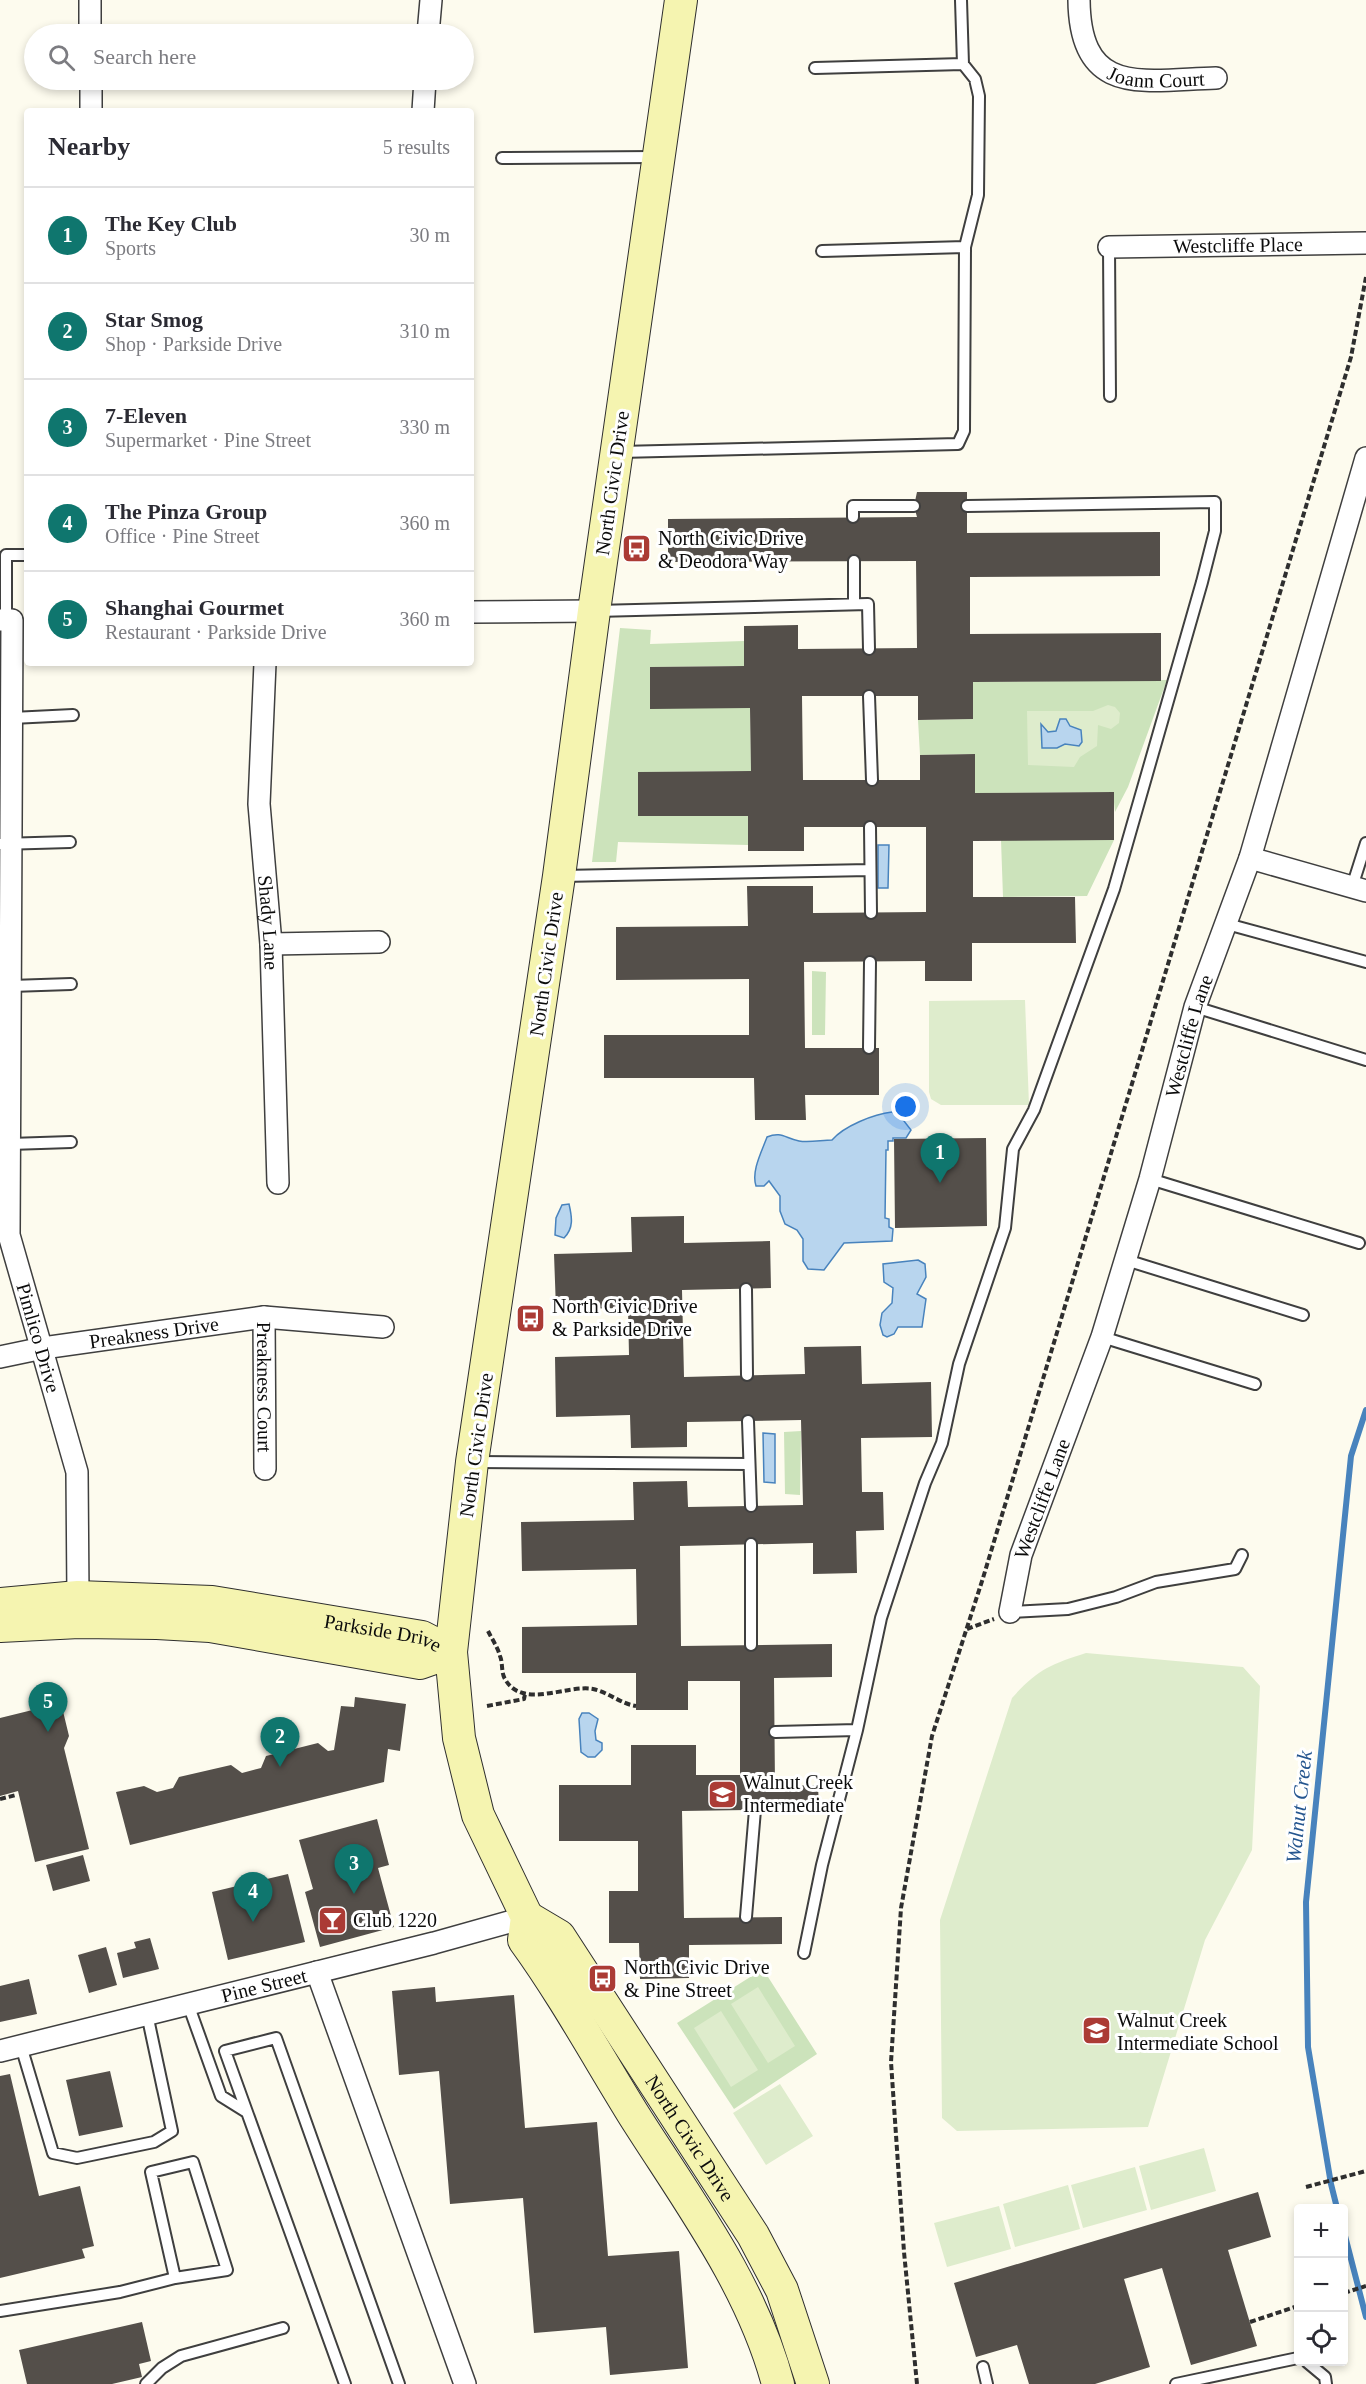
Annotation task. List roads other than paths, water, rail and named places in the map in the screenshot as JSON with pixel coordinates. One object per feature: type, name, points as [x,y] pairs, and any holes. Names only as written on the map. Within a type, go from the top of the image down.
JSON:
[{"type":"main road","name":"North Civic Drive","points":[[681,0],[594,610],[559,876],[472,1462],[451,1652],[459,1738],[478,1815],[526,1917],[524,1940],[721,2253],[752,2310],[778,2384]]},
{"type":"main road","name":"Parkside Drive","points":[[0,1604],[78,1597],[212,1602],[422,1637],[451,1652]]},
{"type":"main road","name":"Parkside Drive","points":[[0,1626],[79,1622],[210,1626],[420,1663],[451,1652]]},
{"type":"main road","name":"North Civic Drive","points":[[526,1917],[559,1936],[753,2235],[782,2290],[813,2384]]},
{"type":"street","points":[[90,0],[90,24]]},
{"type":"street","points":[[429,24],[431,0]]},
{"type":"street","name":"Joann Court","points":[[1079,0],[1084,42],[1093,58],[1109,73],[1121,78],[1137,80],[1216,78]]},
{"type":"street","points":[[91,90],[91,108]]},
{"type":"street","points":[[423,108],[424,90]]},
{"type":"street","name":"Westcliffe Place","points":[[1109,247],[1366,243]]},
{"type":"street","name":"Westcliffe Lane","points":[[1010,1612],[1021,1555],[1102,1337],[1150,1179],[1195,1007],[1250,858],[1365,471]]},
{"type":"street","points":[[474,612],[594,610]]},
{"type":"street","name":"Pimlico Drive","points":[[3,620],[12,620],[12,718],[6,844],[5,945],[10,986],[5,1083],[9,1144],[9,1235],[77,1472],[78,1597]]},
{"type":"street","name":"Shady Lane","points":[[265,666],[259,804],[271,944],[278,1183]]},
{"type":"street","points":[[1250,858],[1359,889]]},
{"type":"street","points":[[271,944],[380,942]]},
{"type":"street","name":"Preakness Drive","points":[[0,1357],[43,1348],[264,1317]]},
{"type":"street","name":"Preakness Court","points":[[265,1469],[264,1317],[383,1327]]},
{"type":"street","name":"Pine Street","points":[[0,2051],[434,1943],[526,1917]]},
{"type":"street","points":[[317,1972],[465,2384]]},
{"type":"lane","points":[[617,452],[958,444],[964,431],[965,247],[978,195],[979,96],[975,79],[963,64],[961,0]]},
{"type":"lane","points":[[815,68],[963,64]]},
{"type":"lane","points":[[502,158],[659,157]]},
{"type":"lane","points":[[822,250],[965,247]]},
{"type":"lane","points":[[1109,247],[1110,396]]},
{"type":"lane","points":[[804,1953],[822,1865],[857,1730],[881,1618],[925,1484],[942,1443],[959,1364],[1005,1228],[1013,1149],[1034,1110],[1114,890],[1215,531],[1215,502],[967,506]]},
{"type":"lane","points":[[853,517],[853,506],[914,506]]},
{"type":"lane","points":[[3,620],[6,555],[24,555]]},
{"type":"lane","points":[[854,561],[854,604]]},
{"type":"lane","points":[[594,610],[868,604],[869,649]]},
{"type":"lane","points":[[869,696],[872,780]]},
{"type":"lane","points":[[12,718],[73,715]]},
{"type":"lane","points":[[870,827],[871,913]]},
{"type":"lane","points":[[6,844],[70,842]]},
{"type":"lane","points":[[1359,889],[1366,843]]},
{"type":"lane","points":[[559,876],[870,870]]},
{"type":"lane","points":[[1227,924],[1366,962]]},
{"type":"lane","points":[[869,1047],[870,962]]},
{"type":"lane","points":[[10,986],[71,984]]},
{"type":"lane","points":[[1195,1007],[1366,1060]]},
{"type":"lane","points":[[9,1144],[71,1142]]},
{"type":"lane","points":[[1150,1179],[1359,1243]]},
{"type":"lane","points":[[1126,1260],[1303,1315]]},
{"type":"lane","points":[[746,1289],[747,1375]]},
{"type":"lane","points":[[1102,1337],[1255,1384]]},
{"type":"lane","points":[[748,1421],[751,1506]]},
{"type":"lane","points":[[472,1462],[748,1464]]},
{"type":"lane","points":[[751,1544],[751,1645]]},
{"type":"lane","points":[[1010,1612],[1068,1609],[1116,1597],[1156,1582],[1235,1569],[1242,1556]]},
{"type":"lane","points":[[775,1732],[857,1730]]},
{"type":"lane","points":[[746,1917],[755,1810]]},
{"type":"lane","points":[[188,2004],[221,2096],[245,2111]]},
{"type":"lane","points":[[21,2046],[53,2153],[77,2158],[154,2142],[172,2131],[147,2014]]},
{"type":"lane","points":[[345,2384],[225,2051],[276,2038],[399,2384]]},
{"type":"lane","points":[[0,2311],[120,2292],[175,2277],[227,2270],[193,2163],[151,2172],[175,2277]]},
{"type":"lane","points":[[146,2384],[162,2368],[181,2356],[283,2328]]},
{"type":"lane","points":[[1176,2384],[1294,2359]]},
{"type":"lane","points":[[1313,2366],[1325,2377],[1326,2384]]},
{"type":"lane","points":[[983,2367],[987,2384]]},
{"type":"water","points":[[1060,719],[1066,719],[1070,726],[1081,730],[1082,742],[1079,746],[1065,744],[1057,748],[1042,748],[1041,724],[1048,732],[1056,731]]},
{"type":"water","points":[[878,845],[889,845],[888,888],[878,888]]},
{"type":"water","points":[[892,1112],[911,1130],[906,1138],[893,1138],[893,1141],[888,1141],[888,1150],[886,1150],[885,1218],[889,1219],[889,1227],[893,1229],[892,1241],[844,1243],[824,1270],[808,1269],[803,1261],[803,1239],[797,1230],[785,1224],[780,1211],[780,1196],[769,1181],[764,1186],[756,1186],[756,1168],[767,1137],[780,1135],[803,1142],[832,1140],[844,1130],[860,1122]]},
{"type":"water","points":[[569,1204],[571,1226],[564,1238],[555,1235],[556,1218],[562,1205]]},
{"type":"water","points":[[918,1260],[925,1264],[926,1277],[917,1294],[926,1299],[922,1327],[898,1327],[894,1334],[887,1337],[883,1335],[880,1325],[882,1313],[892,1303],[893,1288],[884,1282],[883,1264]]},
{"type":"water","points":[[763,1433],[775,1434],[775,1483],[764,1482]]},
{"type":"water","points":[[582,1713],[589,1713],[598,1719],[595,1731],[596,1740],[602,1743],[602,1750],[595,1757],[588,1757],[581,1752],[579,1719]]},
{"type":"waterway","name":"Walnut Creek","points":[[1336,2204],[1308,2047],[1306,1902],[1351,1456],[1366,1410]]},
{"type":"waterway","name":"Walnut Creek","points":[[1348,2247],[1366,2317]]},
{"type":"place","name":"North Civic Drive & Deodora Way","points":[[637,549]]},
{"type":"place","name":"The Key Club","points":[[940,1183]]},
{"type":"place","name":"North Civic Drive & Parkside Drive","points":[[531,1318]]},
{"type":"place","name":"Shanghai Gourmet","points":[[48,1732]]},
{"type":"place","name":"Star Smog","points":[[280,1767]]},
{"type":"place","name":"Walnut Creek Intermediate","points":[[722,1794]]},
{"type":"place","name":"7-Eleven","points":[[354,1894]]},
{"type":"place","name":"Club 1220","points":[[332,1920]]},
{"type":"place","name":"The Pinza Group","points":[[253,1922]]},
{"type":"place","name":"North Civic Drive & Pine Street","points":[[603,1979]]},
{"type":"place","name":"Walnut Creek Intermediate School","points":[[1096,2031]]}]
